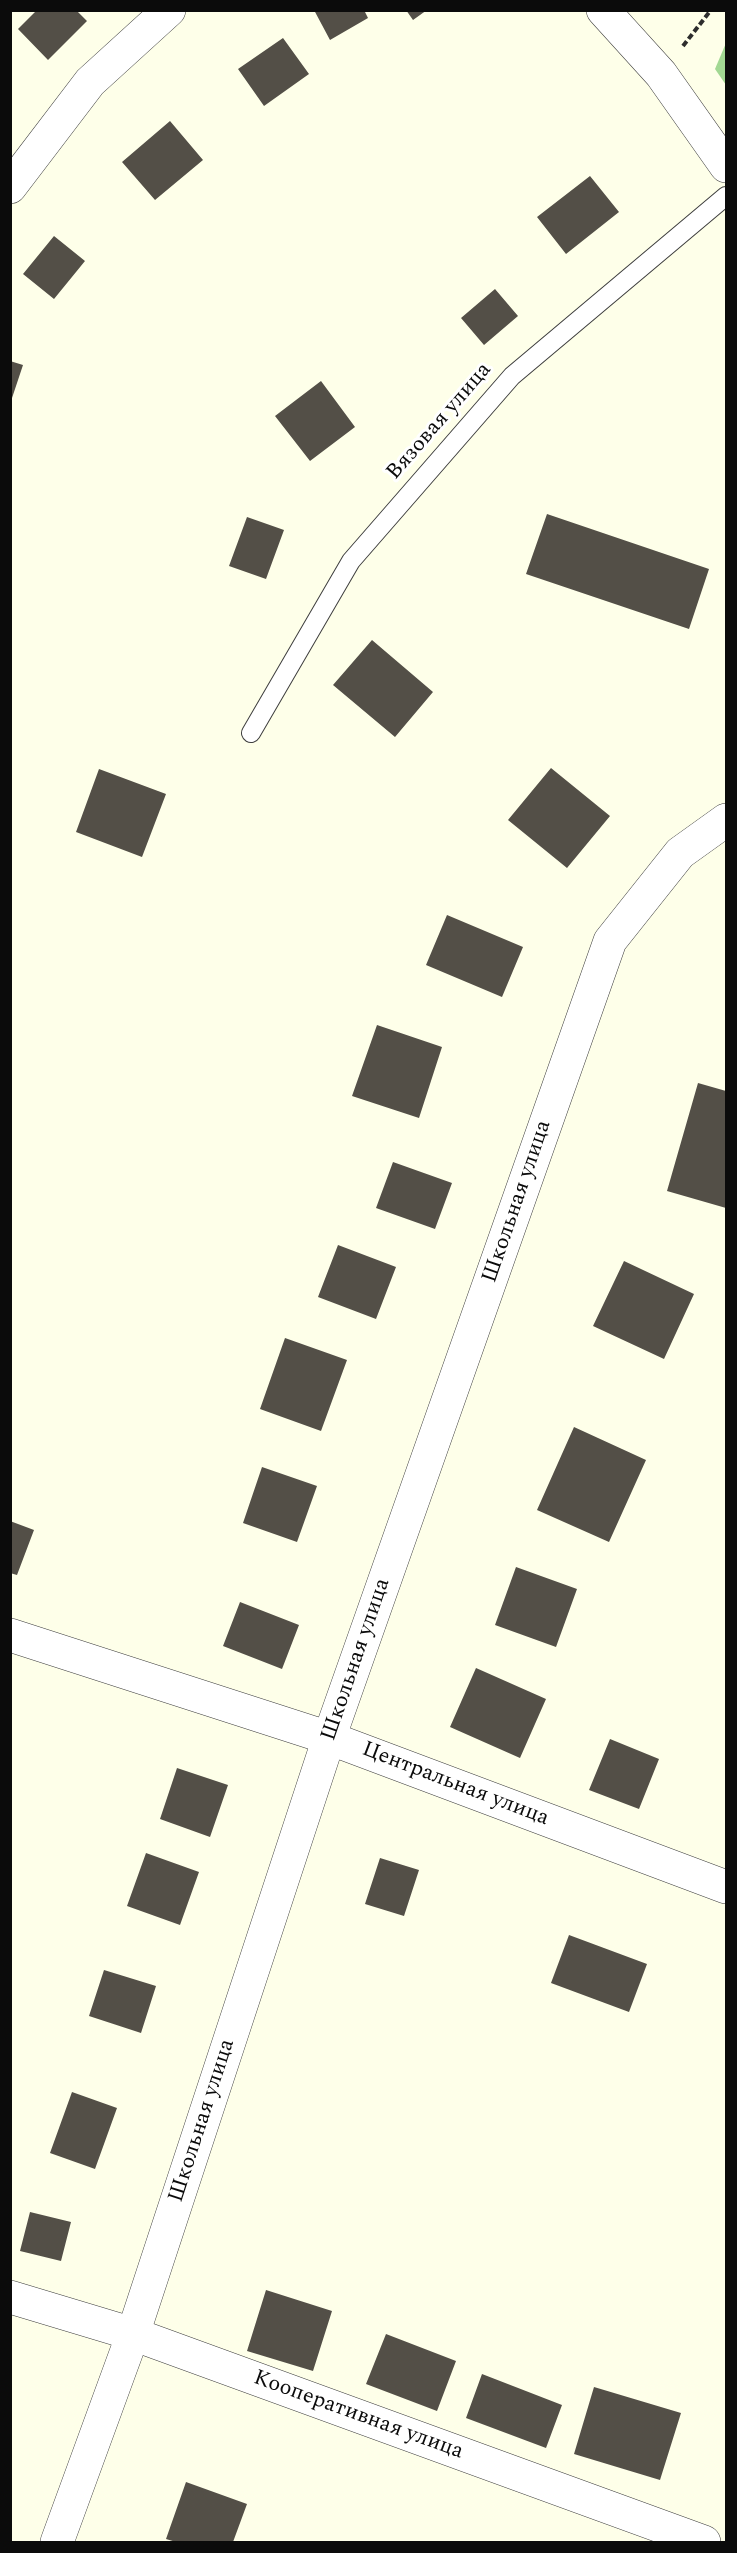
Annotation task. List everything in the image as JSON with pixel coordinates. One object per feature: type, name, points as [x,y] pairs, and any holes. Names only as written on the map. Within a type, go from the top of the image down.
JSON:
[{"type":"street","points":[[10,187],[90,82],[170,10]]},
{"type":"street","points":[[603,10],[661,74],[726,166]]},
{"type":"street","name":"Школьная улица","points":[[57,2542],[133,2334],[329,1738],[610,941],[680,853],[726,820]]},
{"type":"street","name":"Центральная улица","points":[[10,1635],[329,1738],[726,1887]]},
{"type":"street","name":"Кооперативная улица","points":[[10,2297],[133,2334],[688,2540]]},
{"type":"lane","name":"Вязовая улица","points":[[251,733],[351,561],[512,376],[726,196]]},
{"type":"path","points":[[661,74],[711,10]]},
{"type":"green space","points":[[726,43],[726,85],[715,69]]},
{"type":"building","points":[[37,10],[76,10],[87,21],[48,60],[18,29]]},
{"type":"building","points":[[314,10],[364,10],[368,18],[330,40]]},
{"type":"building","points":[[406,10],[427,10],[413,20]]},
{"type":"building","points":[[283,38],[309,74],[264,106],[238,69]]},
{"type":"building","points":[[170,121],[203,160],[155,200],[122,162]]},
{"type":"building","points":[[590,176],[619,212],[566,254],[537,217]]},
{"type":"building","points":[[54,236],[85,261],[54,299],[23,274]]},
{"type":"building","points":[[495,289],[518,316],[484,345],[461,318]]},
{"type":"building","points":[[10,361],[23,365],[11,401],[10,401]]},
{"type":"building","points":[[321,381],[355,427],[310,461],[275,416]]},
{"type":"building","points":[[547,514],[709,569],[689,629],[526,574]]},
{"type":"building","points":[[247,517],[284,530],[266,579],[229,566]]},
{"type":"building","points":[[372,640],[433,692],[395,737],[333,685]]},
{"type":"building","points":[[551,768],[610,816],[567,868],[508,820]]},
{"type":"building","points":[[99,769],[166,794],[142,857],[76,832]]},
{"type":"building","points":[[447,915],[523,947],[502,997],[426,965]]},
{"type":"building","points":[[377,1025],[442,1047],[419,1118],[352,1096]]},
{"type":"building","points":[[698,1083],[726,1091],[726,1208],[667,1191]]},
{"type":"building","points":[[393,1162],[452,1183],[435,1229],[376,1208]]},
{"type":"building","points":[[338,1245],[396,1267],[376,1319],[318,1297]]},
{"type":"building","points":[[624,1261],[694,1294],[664,1359],[593,1326]]},
{"type":"building","points":[[285,1338],[347,1360],[321,1431],[260,1409]]},
{"type":"building","points":[[574,1427],[646,1460],[609,1542],[537,1510]]},
{"type":"building","points":[[262,1467],[317,1486],[297,1542],[243,1523]]},
{"type":"building","points":[[10,1521],[34,1530],[17,1575],[10,1573]]},
{"type":"building","points":[[516,1567],[577,1589],[556,1647],[495,1625]]},
{"type":"building","points":[[240,1602],[299,1625],[282,1669],[223,1646]]},
{"type":"building","points":[[476,1668],[546,1699],[520,1758],[450,1727]]},
{"type":"building","points":[[610,1739],[659,1759],[639,1809],[589,1790]]},
{"type":"building","points":[[177,1768],[228,1785],[210,1837],[160,1819]]},
{"type":"building","points":[[146,1853],[199,1872],[180,1925],[127,1906]]},
{"type":"building","points":[[380,1858],[419,1870],[404,1916],[365,1904]]},
{"type":"building","points":[[569,1935],[647,1964],[629,2012],[551,1983]]},
{"type":"building","points":[[104,1970],[156,1986],[141,2033],[89,2016]]},
{"type":"building","points":[[72,2092],[117,2108],[95,2169],[50,2153]]},
{"type":"building","points":[[30,2212],[71,2222],[61,2261],[20,2251]]},
{"type":"building","points":[[266,2290],[332,2311],[313,2371],[247,2351]]},
{"type":"building","points":[[386,2334],[456,2361],[437,2411],[366,2384]]},
{"type":"building","points":[[482,2374],[562,2405],[546,2448],[466,2418]]},
{"type":"building","points":[[594,2387],[681,2413],[660,2480],[574,2454]]},
{"type":"building","points":[[186,2482],[247,2504],[233,2542],[176,2542],[166,2539]]}]
